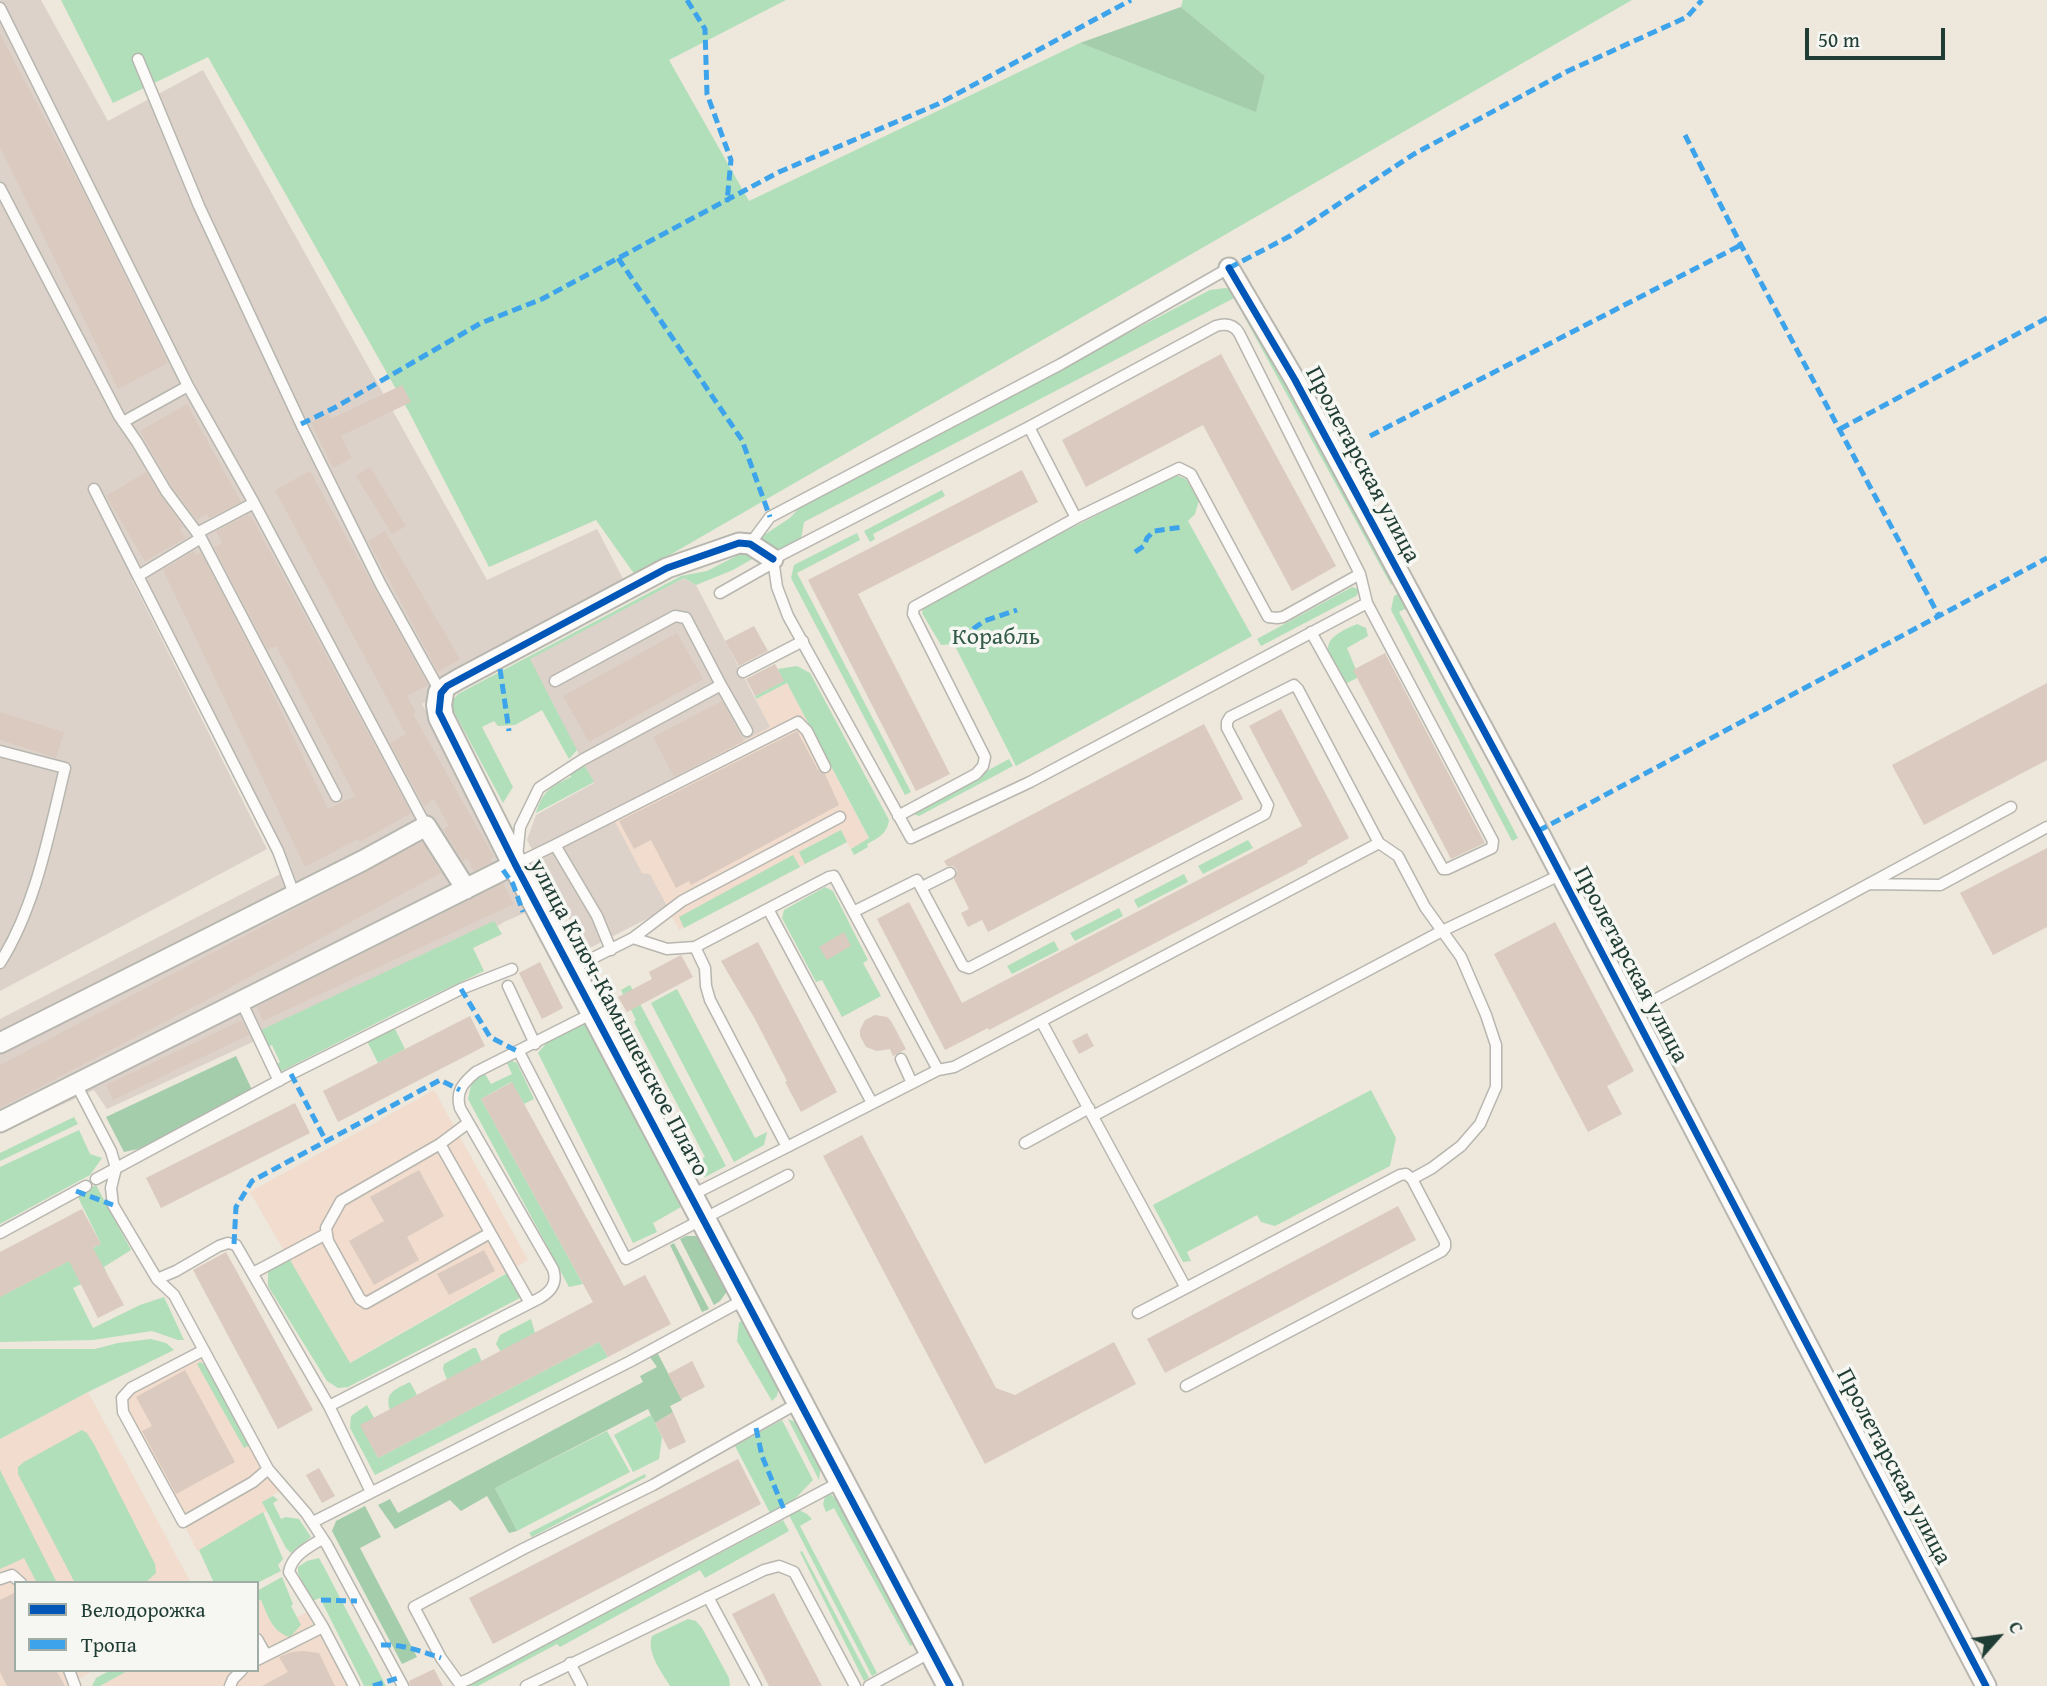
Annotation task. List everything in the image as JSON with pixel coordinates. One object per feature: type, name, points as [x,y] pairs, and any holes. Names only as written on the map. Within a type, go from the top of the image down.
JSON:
[{"type":"street","name":"Пролетарская улица","points":[[1229,268],[1302,392],[1560,875],[1986,1686]]},
{"type":"street","points":[[441,693],[459,679],[667,568],[739,543],[750,544],[773,561]]},
{"type":"street","name":"улица Ключ-Камышенское Плато","points":[[441,693],[441,717],[515,864],[950,1686]]},
{"type":"street","points":[[0,1043],[362,861],[426,826],[466,889]]},
{"type":"street","name":"улица Ключ-Камышенское Плато","points":[[0,1122],[515,864]]},
{"type":"lane","points":[[0,8],[188,386],[254,503],[426,826]]},
{"type":"lane","points":[[138,59],[199,206],[301,424],[381,584],[441,693]]},
{"type":"lane","points":[[0,188],[123,422],[166,491],[199,536],[336,796]]},
{"type":"lane","points":[[750,544],[771,517],[1061,364],[1229,268]]},
{"type":"lane","points":[[720,593],[773,561],[1224,324],[1232,326],[1239,333],[1360,573],[1367,603],[1493,841],[1490,849],[1447,869],[1442,867],[1311,632]]},
{"type":"lane","points":[[123,422],[188,386]]},
{"type":"lane","points":[[1029,427],[1076,518]]},
{"type":"lane","points":[[898,816],[976,774],[985,757],[913,614],[914,607],[1076,518],[1175,468],[1183,468],[1191,474],[1268,617],[1283,617],[1360,573]]},
{"type":"lane","points":[[94,489],[278,851],[294,894]]},
{"type":"lane","points":[[138,576],[254,503]]},
{"type":"lane","points":[[773,561],[777,587],[788,616],[905,832],[912,838],[1032,781],[1367,603]]},
{"type":"lane","points":[[555,681],[675,616],[686,618],[747,731]]},
{"type":"lane","points":[[743,672],[803,641]]},
{"type":"lane","points":[[515,864],[520,827],[538,789],[582,761],[721,685]]},
{"type":"lane","points":[[855,911],[915,880],[919,881],[964,966],[970,968],[1265,814],[1268,805],[1227,728],[1227,722],[1230,717],[1294,685],[1379,844],[1398,856],[1425,907],[1461,957],[1496,1045],[1496,1087],[1480,1124],[1461,1146],[1412,1179]]},
{"type":"lane","points":[[515,864],[792,724],[800,723],[804,727],[825,767]]},
{"type":"lane","points":[[0,751],[65,768],[31,893],[15,936],[0,963]]},
{"type":"lane","points":[[1640,1008],[2011,807]]},
{"type":"lane","points":[[571,970],[633,938],[682,901],[841,817]]},
{"type":"lane","points":[[1869,884],[1940,885],[2047,827]]},
{"type":"lane","points":[[690,1196],[938,1070],[954,1066],[1379,844]]},
{"type":"lane","points":[[555,845],[597,916],[611,950]]},
{"type":"lane","points":[[922,887],[950,873]]},
{"type":"lane","points":[[1025,1143],[1091,1112],[1442,931],[1560,875]]},
{"type":"lane","points":[[633,938],[667,949],[695,947],[834,876],[938,1070]]},
{"type":"lane","points":[[768,909],[872,1103]]},
{"type":"lane","points":[[695,947],[705,968],[710,1000],[787,1147]]},
{"type":"lane","points":[[96,1179],[279,1081],[461,989],[512,969]]},
{"type":"lane","points":[[508,986],[535,1044]]},
{"type":"lane","points":[[242,1001],[279,1081]]},
{"type":"lane","points":[[329,1406],[530,1303],[552,1289],[555,1281],[553,1269],[468,1124],[458,1101],[462,1086],[476,1072],[594,1013]]},
{"type":"lane","points":[[1041,1021],[1186,1288]]},
{"type":"lane","points":[[519,1052],[626,1259],[788,1175]]},
{"type":"lane","points":[[901,1059],[912,1083]]},
{"type":"lane","points":[[76,1084],[111,1151],[116,1168],[111,1188],[113,1205],[157,1279],[174,1295],[268,1469],[313,1522],[403,1686]]},
{"type":"lane","points":[[468,1124],[440,1144],[341,1201],[326,1228],[326,1234],[360,1299],[366,1303],[490,1233]]},
{"type":"lane","points":[[440,1144],[530,1303]]},
{"type":"lane","points":[[1138,1313],[1399,1175],[1406,1174],[1412,1179],[1445,1242],[1442,1251],[1186,1386]]},
{"type":"lane","points":[[0,1233],[86,1186]]},
{"type":"lane","points":[[253,1273],[326,1234]]},
{"type":"lane","points":[[157,1279],[228,1243],[237,1247],[329,1406],[371,1492]]},
{"type":"lane","points":[[313,1522],[631,1361],[746,1298]]},
{"type":"lane","points":[[204,1350],[131,1388],[122,1398],[123,1412],[183,1522],[253,1482],[268,1469]]},
{"type":"lane","points":[[799,1402],[653,1485],[523,1549],[414,1607],[441,1658],[459,1683],[469,1679],[842,1481]]},
{"type":"lane","points":[[322,1538],[291,1563],[289,1572],[323,1627],[354,1686]]},
{"type":"lane","points":[[526,1686],[708,1597],[779,1566],[794,1572],[855,1686]]},
{"type":"lane","points":[[0,1579],[12,1575],[19,1581]]},
{"type":"lane","points":[[708,1597],[756,1686]]},
{"type":"lane","points":[[261,1658],[323,1627]]},
{"type":"lane","points":[[869,1686],[932,1652]]},
{"type":"lane","points":[[569,1663],[582,1686]]},
{"type":"lane","points":[[230,1686],[240,1672]]},
{"type":"shaded area","points":[[0,0],[41,0],[108,121],[203,70],[487,580],[597,529],[630,592],[422,704],[538,907],[504,922],[477,939],[107,1109],[94,1090],[0,1133],[0,1019],[292,868],[138,577],[132,580],[267,849],[0,991]]},
{"type":"shaded area","points":[[684,578],[696,585],[770,727],[610,812],[642,873],[650,874],[668,908],[586,950],[527,840],[536,815],[594,783],[529,659]]},
{"type":"shaded area","points":[[787,683],[869,839],[851,849],[847,842],[679,930],[650,874],[642,873],[610,812],[769,727],[756,699]]},
{"type":"shaded area","points":[[434,1090],[528,1260],[349,1363],[250,1192]]},
{"type":"shaded area","points":[[204,1350],[284,1488],[263,1502],[267,1511],[197,1551],[123,1412],[122,1398]]},
{"type":"shaded area","points":[[88,1392],[190,1581],[14,1581],[14,1672],[90,1672],[78,1679],[81,1686],[0,1686],[0,1439]]},
{"type":"shaded area","points":[[259,1600],[275,1629],[318,1606],[358,1686],[100,1686],[125,1672],[259,1672]]},
{"type":"green space","points":[[61,0],[786,0],[669,60],[749,201],[1080,43],[1256,111],[1265,76],[1181,7],[1183,0],[1632,0],[635,575],[596,520],[489,567],[409,412],[208,57],[113,103]]},
{"type":"green space","points":[[1181,7],[1265,76],[1256,112],[1080,43]]},
{"type":"green space","points":[[1226,288],[1238,291],[1399,580],[1391,585],[1234,298],[804,522],[801,539],[781,549],[773,549],[761,537],[790,518],[799,508],[851,479],[1210,290]]},
{"type":"green space","name":"Корабль","points":[[1176,475],[1186,479],[1199,500],[1195,514],[1188,521],[1252,636],[1016,766],[954,644],[941,645],[922,613],[924,603]]},
{"type":"green space","points":[[942,490],[945,496],[873,534],[875,539],[870,542],[864,531]]},
{"type":"green space","points":[[857,533],[860,540],[797,573],[911,792],[905,795],[791,578],[794,565]]},
{"type":"green space","points":[[750,552],[754,558],[733,570],[696,585],[684,578],[530,659],[577,750],[569,759],[542,710],[515,725],[498,726],[494,721],[482,727],[513,787],[503,803],[452,708],[453,700],[458,694],[681,576],[707,571],[742,553]]},
{"type":"green space","points":[[1352,587],[1360,590],[1356,596],[1261,646],[1257,639]]},
{"type":"green space","points":[[1407,589],[1415,604],[1399,612],[1518,838],[1512,841],[1391,610],[1394,596]]},
{"type":"green space","points":[[1357,624],[1366,628],[1368,636],[1347,648],[1359,677],[1345,684],[1328,648],[1335,636]]},
{"type":"green space","points":[[797,666],[810,673],[889,820],[881,835],[854,855],[851,849],[869,838],[787,683],[756,699],[755,696],[783,681],[778,669]]},
{"type":"green space","points":[[1009,759],[1013,766],[919,816],[913,814],[913,811]]},
{"type":"green space","points":[[585,766],[594,782],[536,813],[549,790],[571,777],[570,773]]},
{"type":"green space","points":[[841,830],[847,842],[805,864],[799,852]]},
{"type":"green space","points":[[1248,840],[1253,848],[1203,874],[1198,866]]},
{"type":"green space","points":[[793,855],[800,867],[684,928],[679,917]]},
{"type":"green space","points":[[1184,874],[1188,882],[1138,908],[1134,900]]},
{"type":"green space","points":[[825,887],[833,891],[868,960],[863,963],[881,996],[842,1017],[822,980],[816,982],[782,918],[784,910]]},
{"type":"green space","points":[[1119,908],[1123,916],[1075,941],[1070,933]]},
{"type":"green space","points":[[494,921],[502,934],[473,948],[484,971],[278,1073],[275,1065],[280,1062],[272,1045],[267,1047],[259,1031]]},
{"type":"green space","points":[[1054,941],[1059,950],[1012,974],[1007,966]]},
{"type":"green space","points":[[630,985],[726,1166],[705,1177],[692,1174],[697,1162],[705,1157],[634,1022],[636,1020],[621,990]]},
{"type":"green space","points":[[677,989],[755,1138],[767,1132],[764,1145],[734,1162],[651,1003]]},
{"type":"green space","points":[[584,1022],[681,1207],[653,1223],[657,1232],[633,1243],[538,1053],[549,1040]]},
{"type":"green space","points":[[394,1027],[405,1049],[378,1063],[367,1041]]},
{"type":"green space","points":[[236,1056],[254,1094],[138,1149],[124,1152],[106,1117]]},
{"type":"green space","points":[[507,1063],[517,1063],[534,1099],[524,1104],[511,1082],[481,1099],[583,1284],[569,1287],[468,1099],[472,1081],[485,1074],[491,1084],[512,1074]]},
{"type":"green space","points":[[1371,1090],[1396,1138],[1390,1166],[1275,1226],[1261,1222],[1257,1215],[1187,1252],[1191,1261],[1183,1262],[1153,1205]]},
{"type":"green space","points":[[74,1117],[78,1124],[0,1161],[0,1153]]},
{"type":"green space","points":[[79,1130],[90,1154],[102,1158],[90,1175],[0,1224],[0,1167]]},
{"type":"green space","points":[[96,1185],[131,1250],[104,1267],[106,1272],[73,1288],[93,1328],[140,1305],[164,1297],[184,1340],[152,1331],[93,1340],[0,1342],[0,1297],[101,1244],[77,1195]]},
{"type":"green space","points":[[696,1236],[704,1242],[728,1290],[714,1305],[680,1239]]},
{"type":"green space","points":[[674,1243],[709,1309],[702,1312],[670,1245]]},
{"type":"green space","points":[[290,1260],[350,1363],[509,1272],[522,1294],[520,1298],[348,1387],[338,1388],[327,1381],[268,1286],[268,1271]]},
{"type":"green space","points":[[531,1319],[535,1333],[501,1352],[496,1344],[500,1335]]},
{"type":"green space","points":[[743,1321],[751,1328],[779,1385],[777,1396],[772,1401],[737,1341],[739,1322]]},
{"type":"green space","points":[[151,1339],[166,1343],[174,1350],[0,1439],[0,1349],[95,1349]]},
{"type":"green space","points":[[599,1342],[608,1357],[375,1475],[350,1428],[351,1416],[367,1405],[374,1418],[361,1425],[378,1458]]},
{"type":"green space","points":[[476,1348],[482,1362],[447,1380],[444,1364]]},
{"type":"green space","points":[[657,1352],[682,1400],[670,1406],[673,1412],[655,1423],[648,1409],[495,1488],[517,1531],[509,1533],[487,1496],[461,1511],[450,1500],[395,1529],[378,1505],[390,1499],[398,1513],[643,1382],[640,1376],[657,1367],[649,1356]]},
{"type":"green space","points":[[197,1364],[204,1364],[250,1445],[244,1448]]},
{"type":"green space","points":[[410,1382],[417,1395],[390,1410],[390,1395]]},
{"type":"green space","points":[[651,1415],[662,1437],[659,1459],[633,1472],[614,1435]]},
{"type":"green space","points":[[788,1419],[802,1425],[821,1463],[819,1480]]},
{"type":"green space","points":[[782,1420],[813,1480],[793,1501],[770,1513],[735,1446]]},
{"type":"green space","points":[[82,1430],[87,1433],[155,1564],[156,1573],[147,1581],[74,1581],[18,1474],[18,1467]]},
{"type":"green space","points":[[607,1431],[630,1472],[517,1531],[495,1488]]},
{"type":"green space","points":[[0,1470],[56,1581],[36,1581],[24,1558],[0,1569]]},
{"type":"green space","points":[[645,1474],[646,1477],[532,1537],[529,1533]]},
{"type":"green space","points":[[831,1494],[839,1503],[915,1644],[910,1646],[834,1508],[826,1512],[823,1504],[825,1497]]},
{"type":"green space","points":[[273,1496],[278,1500],[273,1503],[281,1519],[299,1519],[311,1537],[291,1553],[262,1502]]},
{"type":"green space","points":[[365,1506],[381,1537],[360,1548],[417,1657],[402,1664],[332,1531],[336,1521]]},
{"type":"green space","points":[[799,1510],[812,1519],[800,1526],[877,1673],[872,1676],[789,1515]]},
{"type":"green space","points":[[263,1512],[283,1559],[278,1565],[281,1571],[259,1582],[213,1581],[199,1550]]},
{"type":"green space","points":[[783,1520],[789,1531],[705,1578],[700,1570],[560,1647],[557,1644],[478,1686],[468,1686]]},
{"type":"green space","points":[[802,1551],[869,1678],[864,1681],[800,1552]]},
{"type":"green space","points":[[319,1558],[386,1686],[364,1686],[320,1598],[312,1601],[298,1573],[298,1567]]},
{"type":"green space","points":[[282,1577],[293,1604],[291,1606],[301,1625],[290,1637],[275,1627],[259,1600],[259,1590]]},
{"type":"green space","points":[[688,1619],[696,1621],[702,1628],[729,1678],[730,1686],[670,1686],[659,1669],[651,1649],[652,1636]]},
{"type":"green space","points":[[107,1672],[125,1672],[100,1686],[92,1686],[96,1678]]},
{"type":"building","points":[[0,34],[85,195],[168,363],[118,389],[0,147]]},
{"type":"building","points":[[1221,354],[1336,566],[1292,591],[1203,425],[1086,487],[1062,440]]},
{"type":"building","points":[[402,385],[411,402],[341,436],[352,458],[333,468],[311,423],[328,414],[331,419]]},
{"type":"building","points":[[187,404],[241,502],[209,518],[207,514],[197,520],[172,487],[140,431]]},
{"type":"building","points":[[370,467],[406,526],[392,534],[356,476]]},
{"type":"building","points":[[1022,470],[1038,502],[858,594],[950,774],[916,791],[808,580]]},
{"type":"building","points":[[310,471],[428,685],[407,696],[416,712],[413,714],[494,857],[490,859],[492,862],[474,871],[467,858],[463,861],[443,829],[449,826],[434,799],[424,806],[390,743],[406,734],[275,490]]},
{"type":"building","points":[[146,472],[183,527],[180,529],[186,538],[145,561],[106,496]]},
{"type":"building","points":[[248,515],[251,516],[411,813],[360,842],[358,839],[305,867],[163,570],[194,551],[196,555],[201,553],[255,657],[328,809],[355,796],[276,646],[268,650],[214,547],[222,543],[216,531]]},
{"type":"building","points":[[385,531],[460,659],[438,672],[368,541]]},
{"type":"building","points":[[754,626],[768,651],[739,666],[725,641]]},
{"type":"building","points":[[677,633],[703,679],[589,742],[563,696]]},
{"type":"building","points":[[1385,653],[1485,843],[1451,859],[1353,670]]},
{"type":"building","points":[[775,664],[784,681],[755,696],[746,679]]},
{"type":"building","points":[[2047,683],[2047,760],[1924,825],[1892,765]]},
{"type":"building","points":[[722,701],[744,741],[674,777],[653,737]]},
{"type":"building","points":[[1281,709],[1349,838],[1307,861],[1308,863],[989,1030],[988,1028],[945,1050],[877,919],[909,902],[962,1003],[1302,826],[1249,726]]},
{"type":"building","points":[[0,712],[64,732],[56,758],[0,740]]},
{"type":"building","points":[[1204,724],[1243,799],[988,932],[982,920],[968,927],[961,913],[969,909],[954,879],[957,870],[953,866],[947,866],[944,861]]},
{"type":"building","points":[[797,731],[818,770],[825,774],[839,805],[691,885],[689,881],[676,888],[651,840],[634,849],[619,821]]},
{"type":"building","points":[[422,842],[441,873],[0,1108],[0,1065]]},
{"type":"building","points":[[2047,848],[2047,927],[1993,955],[1960,893]]},
{"type":"building","points":[[503,883],[514,904],[263,1021],[257,1007]]},
{"type":"building","points":[[1555,922],[1634,1071],[1607,1086],[1622,1114],[1588,1132],[1494,954]]},
{"type":"building","points":[[844,932],[851,946],[827,960],[819,947]]},
{"type":"building","points":[[758,942],[837,1092],[801,1112],[755,1019],[721,961]]},
{"type":"building","points":[[681,955],[693,977],[627,1012],[618,997],[652,979],[649,972]]},
{"type":"building","points":[[540,962],[563,1008],[542,1019],[519,973]]},
{"type":"building","points":[[875,1015],[887,1017],[891,1021],[906,1049],[893,1056],[890,1049],[877,1051],[866,1047],[860,1030],[865,1020]]},
{"type":"building","points":[[470,1016],[485,1046],[338,1122],[323,1091]]},
{"type":"building","points":[[242,1020],[249,1035],[113,1100],[106,1085]]},
{"type":"building","points":[[1087,1033],[1094,1046],[1079,1054],[1072,1041]]},
{"type":"building","points":[[512,1082],[624,1286],[645,1275],[671,1324],[608,1357],[599,1342],[378,1458],[360,1425],[593,1302],[481,1099]]},
{"type":"building","points":[[295,1103],[310,1133],[161,1208],[146,1178]]},
{"type":"building","points":[[862,1135],[996,1388],[1015,1395],[1114,1342],[1136,1384],[985,1464],[823,1156]]},
{"type":"building","points":[[419,1170],[444,1216],[407,1237],[419,1260],[374,1285],[349,1241],[384,1221],[370,1197]]},
{"type":"building","points":[[1398,1206],[1416,1240],[1165,1373],[1147,1339]]},
{"type":"building","points":[[82,1209],[101,1244],[93,1248],[124,1305],[98,1318],[69,1261],[0,1297],[0,1252]]},
{"type":"building","points":[[484,1250],[495,1271],[449,1295],[437,1274]]},
{"type":"building","points":[[226,1252],[313,1410],[278,1429],[193,1270]]},
{"type":"building","points":[[692,1361],[705,1387],[681,1399],[668,1374]]},
{"type":"building","points":[[185,1370],[235,1462],[176,1494],[142,1431],[152,1426],[136,1397]]},
{"type":"building","points":[[673,1412],[686,1442],[669,1450],[655,1423]]},
{"type":"building","points":[[738,1459],[761,1504],[493,1644],[469,1598]]},
{"type":"building","points":[[319,1468],[335,1496],[322,1503],[306,1475]]},
{"type":"building","points":[[14,1593],[14,1672],[57,1672],[65,1686],[7,1686],[0,1672],[0,1600]]},
{"type":"building","points":[[774,1593],[822,1686],[769,1686],[732,1614]]},
{"type":"building","points":[[303,1651],[319,1653],[335,1686],[262,1686],[288,1672],[279,1657]]},
{"type":"building","points":[[434,1669],[443,1686],[410,1686],[409,1681]]},
{"type":"marked path","points":[[687,0],[705,29],[707,94],[731,160],[727,202]]},
{"type":"marked path","points":[[301,424],[334,408],[481,323],[542,299],[779,172],[938,104],[1131,0]]},
{"type":"marked path","points":[[1229,268],[1290,236],[1414,154],[1568,71],[1687,17],[1702,0]]},
{"type":"marked path","points":[[1685,135],[1939,616]]},
{"type":"marked path","points":[[1370,436],[1741,245]]},
{"type":"marked path","points":[[618,258],[742,440],[770,517]]},
{"type":"marked path","points":[[1840,429],[2047,318]]},
{"type":"marked path","points":[[1135,552],[1144,546],[1154,531],[1183,527]]},
{"type":"marked path","points":[[1538,831],[2047,558]]},
{"type":"marked path","points":[[961,638],[984,621],[1017,610]]},
{"type":"marked path","points":[[500,669],[509,731]]},
{"type":"marked path","points":[[503,870],[513,884],[523,912]]},
{"type":"marked path","points":[[461,989],[490,1037],[519,1052]]},
{"type":"marked path","points":[[291,1074],[326,1141]]},
{"type":"marked path","points":[[234,1244],[236,1207],[252,1181],[440,1080],[460,1090]]},
{"type":"marked path","points":[[76,1191],[113,1205]]},
{"type":"marked path","points":[[756,1428],[762,1456],[785,1512]]},
{"type":"marked path","points":[[321,1600],[357,1601]]},
{"type":"marked path","points":[[381,1645],[404,1647],[441,1658]]},
{"type":"marked path","points":[[373,1686],[398,1678]]},
{"type":"cycle path","points":[[1229,268],[1295,380],[1538,831],[1986,1686]]},
{"type":"cycle path","points":[[773,559],[750,544],[739,543],[667,568],[447,686],[441,693],[439,712],[515,864],[950,1686]]}]
